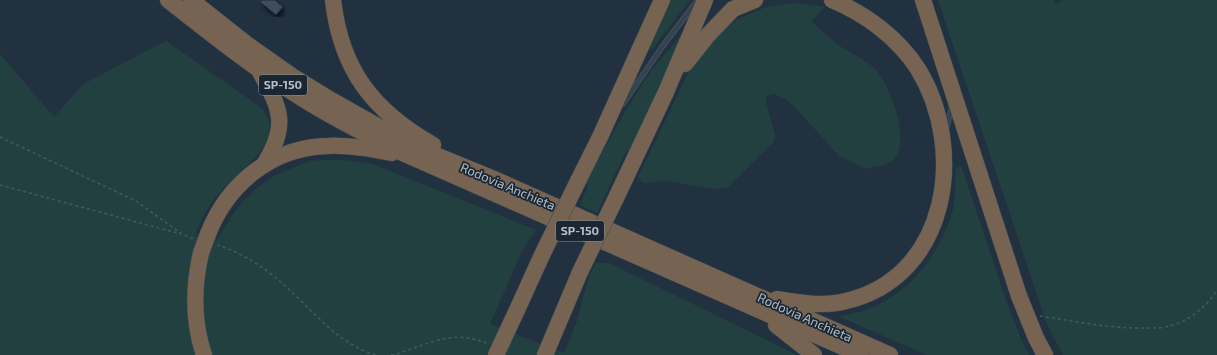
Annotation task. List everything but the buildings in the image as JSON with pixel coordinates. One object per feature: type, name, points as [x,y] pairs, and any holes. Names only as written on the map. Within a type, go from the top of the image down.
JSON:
[{"type":"highway","name":"Rodovia Anchieta","points":[[168,0],[258,68],[307,101],[344,123],[407,155],[754,302],[890,355]]},
{"type":"highway","name":"Rodovia Anchieta","points":[[191,0],[203,6],[248,45],[292,76],[411,145],[494,179],[754,302],[861,355]]},
{"type":"highway","points":[[333,0],[337,27],[349,61],[359,79],[384,111],[417,136],[494,179]]},
{"type":"highway","points":[[649,28],[657,0]]},
{"type":"highway","points":[[492,350],[517,310],[542,255],[600,137],[662,0]]},
{"type":"highway","points":[[547,349],[580,272],[666,92],[705,0]]},
{"type":"highway","points":[[666,92],[693,52],[708,35],[733,10],[754,0]]},
{"type":"highway","points":[[754,302],[809,304],[846,302],[870,293],[888,284],[906,269],[919,253],[937,218],[944,169],[943,141],[934,104],[927,87],[907,54],[896,41],[874,23],[844,5],[832,0]]},
{"type":"highway","points":[[923,0],[1026,314],[1045,355]]},
{"type":"highway","points":[[258,68],[273,95],[280,117],[279,132],[276,143],[265,163]]},
{"type":"highway","points":[[204,355],[196,318],[195,300],[196,281],[201,253],[213,221],[227,198],[244,179],[265,163],[280,156],[308,148],[347,146],[407,155]]},
{"type":"highway","points":[[754,302],[814,355]]},
{"type":"lane","points":[[600,137],[662,47],[698,0]]},
{"type":"lane","points":[[943,141],[955,94]]},
{"type":"path","points":[[0,185],[182,234]]},
{"type":"path","points":[[1026,314],[1116,328],[1158,328],[1174,325],[1186,320],[1202,308],[1217,290]]},
{"type":"path","points":[[391,355],[438,339],[451,337],[476,339],[492,350]]},
{"type":"green space","points":[[667,0],[690,0],[653,48],[643,53]]},
{"type":"green space","points":[[938,0],[1053,0],[1056,4],[1062,0],[1217,0],[1217,355],[1063,355],[1046,322]]},
{"type":"green space","points":[[793,3],[825,7],[811,21],[837,44],[871,65],[881,77],[893,100],[900,129],[898,153],[892,161],[883,165],[865,169],[838,155],[795,107],[784,98],[773,94],[766,97],[766,102],[775,135],[773,143],[728,187],[715,189],[665,181],[643,183],[638,177],[695,59],[711,40],[735,20],[766,7]]},
{"type":"green space","points":[[686,29],[632,150],[626,151],[597,213],[580,205],[587,188],[587,180],[623,115],[651,71]]},
{"type":"green space","points":[[166,41],[263,109],[269,123],[269,133],[260,152],[217,195],[203,216],[196,233],[218,239],[242,202],[257,188],[274,176],[297,166],[311,161],[327,160],[341,160],[373,164],[536,230],[522,251],[490,324],[564,353],[576,324],[589,276],[596,263],[609,263],[797,355],[0,355],[0,54],[54,117],[83,84]]},
{"type":"green space","points":[[961,166],[1006,300],[1023,344],[1029,355],[927,355],[838,316],[857,313],[892,297],[907,286],[920,272],[932,257],[949,222],[954,203],[956,168]]}]
